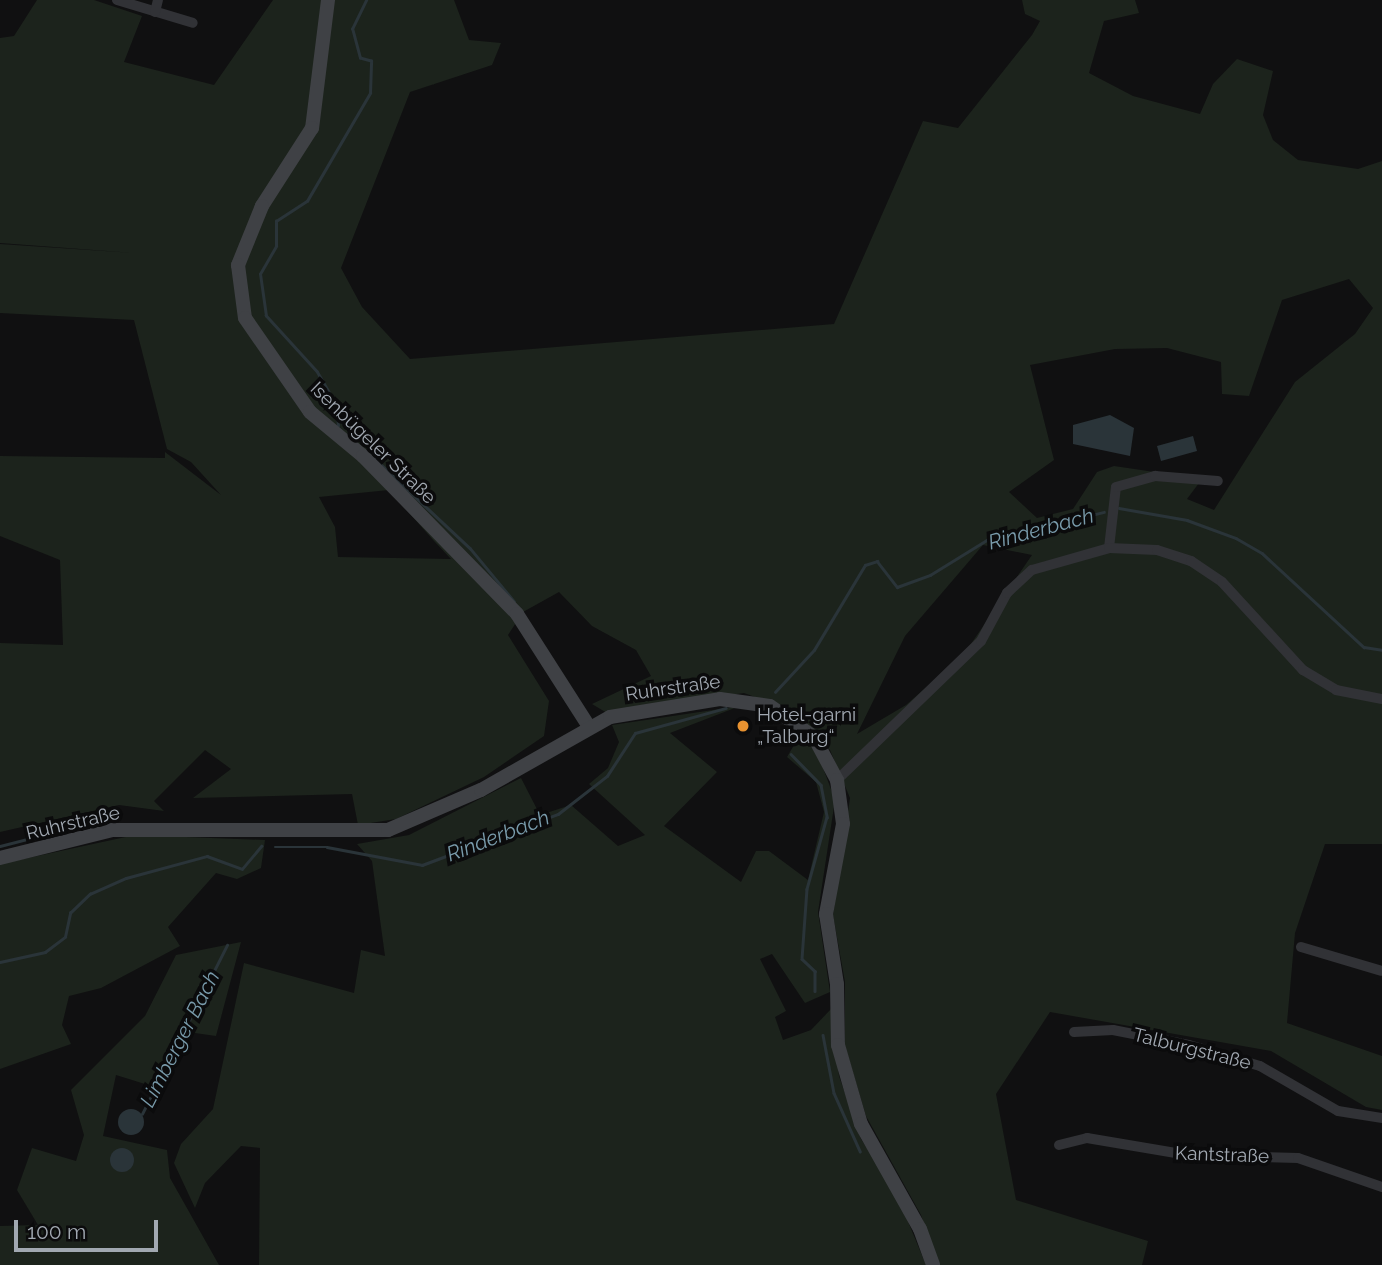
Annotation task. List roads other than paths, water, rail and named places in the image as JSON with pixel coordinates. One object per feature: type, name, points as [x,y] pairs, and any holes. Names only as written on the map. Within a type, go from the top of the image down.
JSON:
[{"type":"main road","name":"Isenbügeler Straße","points":[[328,0],[312,128],[262,206],[238,265],[245,318],[310,412],[363,456],[517,614],[588,724]]},
{"type":"main road","name":"Ruhrstraße","points":[[0,858],[112,830],[388,830],[481,790],[588,724],[720,699],[770,706],[814,737],[837,780],[843,824],[825,914],[837,984],[838,1045],[862,1124],[920,1229],[933,1265]]},
{"type":"street","points":[[117,0],[193,23]]},
{"type":"street","points":[[155,12],[158,0]]},
{"type":"street","points":[[1109,548],[1116,487],[1144,477],[1218,481]]},
{"type":"street","points":[[837,780],[981,641],[1007,593],[1032,570],[1109,548],[1157,550],[1191,561],[1222,582],[1318,681],[1382,699]]},
{"type":"street","points":[[1300,947],[1382,971]]},
{"type":"street","name":"Talburgstraße","points":[[1074,1032],[1113,1030],[1189,1045],[1260,1066],[1338,1111],[1382,1118]]},
{"type":"street","name":"Kantstraße","points":[[1059,1145],[1087,1138],[1188,1155],[1298,1158],[1382,1187]]},
{"type":"waterway","points":[[338,426],[336,405],[317,372],[266,316],[260,274],[276,246],[276,221],[307,201],[370,93],[371,61],[360,58],[352,29],[366,0]]},
{"type":"waterway","points":[[374,458],[470,548],[514,601]]},
{"type":"waterway","name":"Rinderbach","points":[[1119,508],[1187,520],[1236,538],[1262,553],[1364,647],[1382,650]]},
{"type":"waterway","name":"Rinderbach","points":[[775,692],[814,650],[865,565],[877,561],[897,587],[930,575],[987,540],[1104,512]]},
{"type":"waterway","name":"Rinderbach","points":[[275,847],[327,847],[422,865],[558,814],[607,776],[635,733],[726,708]]},
{"type":"waterway","points":[[791,754],[821,785],[827,817],[807,889],[802,959],[815,971],[815,991]]},
{"type":"waterway","points":[[0,846],[58,831]]},
{"type":"waterway","points":[[0,962],[45,952],[65,937],[70,913],[90,894],[126,878],[207,856],[242,869],[261,846]]},
{"type":"waterway","name":"Limberger Bach","points":[[142,1114],[227,945]]},
{"type":"waterway","points":[[823,1035],[834,1093],[860,1151]]},
{"type":"place","name":"Hotel-garni „Talburg“","points":[[743,726]]}]
